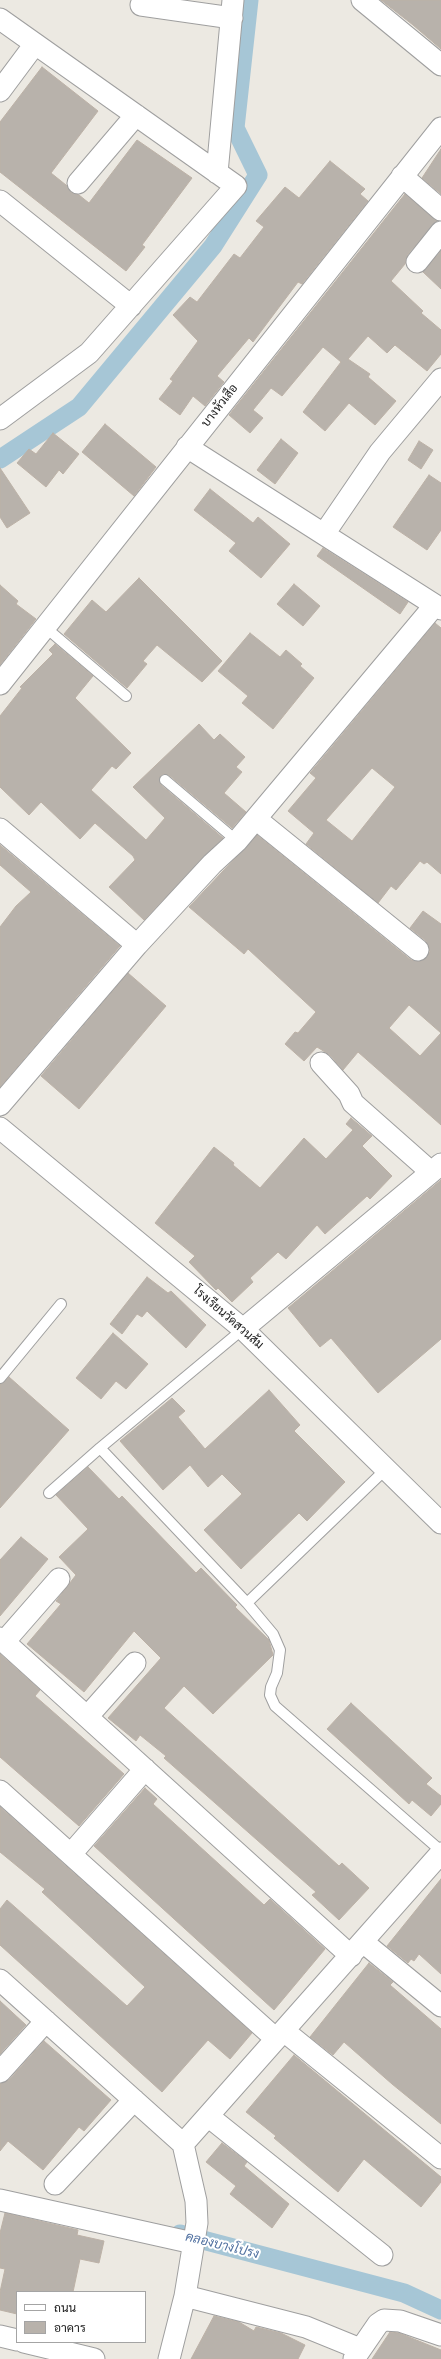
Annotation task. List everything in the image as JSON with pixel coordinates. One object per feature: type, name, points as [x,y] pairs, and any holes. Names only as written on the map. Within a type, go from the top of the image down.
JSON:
[{"type":"street","points":[[362,0],[441,65]]},
{"type":"street","points":[[141,5],[232,9],[218,173]]},
{"type":"street","points":[[0,19],[236,186],[89,353],[0,419]]},
{"type":"street","points":[[0,91],[35,44]]},
{"type":"street","points":[[78,183],[136,115]]},
{"type":"street","name":"บางหัวเสือ","points":[[0,684],[441,128]]},
{"type":"street","points":[[402,176],[441,210]]},
{"type":"street","points":[[0,201],[131,306]]},
{"type":"street","points":[[417,262],[441,232]]},
{"type":"street","points":[[324,534],[380,452],[441,379]]},
{"type":"street","points":[[0,1105],[137,945],[256,819],[438,607],[188,447]]},
{"type":"street","points":[[256,819],[418,950]]},
{"type":"street","points":[[0,829],[137,945]]},
{"type":"street","points":[[243,1329],[436,1168],[354,1103],[349,1094],[321,1063]]},
{"type":"street","name":"โรงเรียนวัดสวนส้ม","points":[[0,1128],[243,1329],[441,1523]]},
{"type":"street","points":[[59,1579],[2,1640],[145,1770],[357,1949],[441,2006]]},
{"type":"street","points":[[87,1717],[135,1663]]},
{"type":"street","points":[[71,1854],[145,1770]]},
{"type":"street","points":[[0,1791],[280,2035],[441,2158]]},
{"type":"street","points":[[183,2144],[357,1949],[441,1852]]},
{"type":"street","points":[[0,1980],[183,2144],[196,2201],[194,2239],[185,2296],[169,2359]]},
{"type":"street","points":[[0,2072],[46,2021]]},
{"type":"street","points":[[55,2184],[134,2100]]},
{"type":"street","points":[[208,2116],[382,2255]]},
{"type":"street","points":[[0,2200],[194,2239]]},
{"type":"street","points":[[185,2296],[306,2327],[357,2354],[378,2324],[384,2320],[400,2321],[441,2335]]},
{"type":"street","points":[[0,2336],[16,2340]]},
{"type":"street","points":[[28,2343],[94,2359]]},
{"type":"lane","points":[[45,627],[126,696]]},
{"type":"lane","points":[[165,780],[237,840]]},
{"type":"lane","points":[[0,1378],[60,1304]]},
{"type":"lane","points":[[49,1493],[100,1448],[243,1329]]},
{"type":"lane","points":[[100,1448],[247,1603],[273,1634],[280,1650],[277,1674],[271,1688],[270,1695],[275,1706],[441,1852]]},
{"type":"lane","points":[[247,1603],[386,1469]]},
{"type":"building","points":[[381,0],[441,0],[441,49],[413,25]]},
{"type":"building","points":[[42,67],[98,111],[51,173],[66,185],[71,192],[79,195],[89,203],[137,140],[192,178],[142,245],[145,247],[126,271],[0,172],[0,122]]},
{"type":"building","points":[[441,149],[441,194],[422,178]]},
{"type":"building","points":[[330,161],[365,189],[360,194],[368,201],[302,284],[298,282],[253,342],[249,338],[217,376],[224,382],[205,406],[193,396],[180,415],[159,399],[173,381],[170,379],[198,341],[173,315],[190,297],[197,302],[234,254],[240,258],[264,227],[256,221],[285,187],[299,198]]},
{"type":"building","points":[[405,194],[437,221],[408,254],[405,264],[391,281],[423,311],[421,313],[441,330],[441,354],[427,371],[395,345],[387,353],[368,336],[348,359],[370,374],[368,377],[396,401],[375,425],[349,403],[325,431],[303,412],[341,362],[323,347],[282,396],[271,388],[253,410],[263,418],[250,433],[229,415]]},
{"type":"building","points":[[441,251],[441,289],[423,272]]},
{"type":"building","points":[[105,424],[156,467],[134,496],[82,452]]},
{"type":"building","points":[[53,433],[79,454],[63,474],[59,470],[46,487],[17,463],[29,449],[36,454]]},
{"type":"building","points":[[281,439],[298,453],[275,484],[257,470]]},
{"type":"building","points":[[419,441],[433,450],[421,469],[408,460]]},
{"type":"building","points":[[0,468],[30,513],[7,528],[0,517]]},
{"type":"building","points":[[429,475],[441,483],[441,530],[427,550],[393,527]]},
{"type":"building","points":[[210,489],[253,523],[258,517],[290,544],[261,578],[229,551],[236,543],[194,510]]},
{"type":"building","points":[[323,548],[408,602],[400,614],[317,556]]},
{"type":"building","points":[[139,578],[222,661],[202,682],[157,645],[143,661],[147,664],[127,688],[64,634],[92,600],[106,612]]},
{"type":"building","points":[[294,584],[320,606],[303,626],[277,604]]},
{"type":"building","points":[[0,585],[18,601],[16,604],[36,619],[0,665]]},
{"type":"building","points":[[435,623],[441,628],[441,874],[427,862],[424,864],[420,861],[396,890],[391,886],[378,903],[306,844],[314,833],[288,811],[316,778],[310,773]],"holes":[[[372,768],[395,787],[352,841],[326,820]]]},
{"type":"building","points":[[250,633],[280,657],[286,650],[302,664],[300,666],[314,678],[273,729],[242,703],[248,696],[218,671]]},
{"type":"building","points":[[55,644],[93,676],[75,698],[131,753],[116,769],[112,766],[91,790],[146,840],[165,818],[133,787],[199,724],[214,740],[220,734],[245,757],[236,767],[242,772],[224,793],[246,812],[232,828],[169,775],[163,774],[160,776],[161,785],[223,838],[144,920],[109,887],[135,860],[133,856],[95,823],[80,839],[41,802],[29,815],[0,787],[0,716],[22,688],[20,687],[53,654],[49,650]]},
{"type":"building","points":[[257,835],[411,960],[422,961],[430,952],[426,941],[410,928],[423,911],[441,924],[441,1033],[441,1125],[358,1052],[343,1070],[330,1055],[317,1047],[304,1061],[285,1044],[295,1032],[298,1033],[316,1012],[248,949],[244,954],[189,907]],"holes":[[[409,1005],[441,1033],[420,1056],[389,1028]]]},
{"type":"building","points":[[0,845],[120,946],[0,1087],[0,927],[16,906],[31,892],[0,865]]},
{"type":"building","points":[[128,973],[166,1006],[79,1109],[41,1076]]},
{"type":"building","points":[[351,1118],[372,1136],[362,1146],[392,1176],[370,1199],[367,1196],[325,1234],[317,1225],[286,1259],[278,1252],[250,1278],[253,1282],[232,1302],[218,1288],[216,1290],[189,1262],[195,1256],[155,1223],[214,1147],[234,1163],[233,1165],[260,1188],[304,1138],[326,1159],[353,1130],[346,1124]]},
{"type":"building","points":[[441,1180],[441,1339],[378,1393],[331,1338],[320,1347],[288,1308]]},
{"type":"building","points":[[147,1277],[168,1293],[171,1291],[206,1325],[186,1348],[147,1311],[142,1317],[137,1314],[122,1334],[110,1324]]},
{"type":"building","points":[[113,1333],[148,1364],[126,1389],[116,1381],[101,1399],[76,1378]]},
{"type":"building","points":[[9,1377],[69,1430],[0,1508],[0,1384]]},
{"type":"building","points":[[269,1390],[300,1425],[294,1431],[345,1482],[307,1521],[299,1513],[241,1569],[204,1530],[242,1494],[222,1474],[208,1487],[190,1465],[163,1490],[120,1441],[172,1398],[185,1411],[178,1417],[205,1449]]},
{"type":"building","points":[[88,1467],[119,1499],[122,1496],[196,1573],[201,1568],[237,1605],[235,1607],[269,1640],[273,1655],[213,1714],[184,1686],[164,1708],[339,1866],[342,1863],[369,1888],[339,1920],[312,1895],[316,1892],[164,1758],[166,1756],[140,1735],[136,1741],[108,1718],[161,1658],[134,1631],[84,1692],[27,1644],[61,1604],[56,1601],[76,1575],[59,1557],[88,1529],[56,1495]]},
{"type":"building","points":[[21,1537],[48,1559],[0,1616],[0,1560]]},
{"type":"building","points":[[0,1654],[40,1690],[35,1696],[124,1774],[79,1826],[0,1757]]},
{"type":"building","points":[[351,1703],[432,1778],[426,1784],[441,1796],[441,1804],[431,1816],[412,1800],[409,1804],[327,1729]]},
{"type":"building","points":[[145,1788],[157,1799],[153,1804],[264,1905],[270,1899],[325,1949],[274,2010],[94,1846]]},
{"type":"building","points":[[0,1807],[252,2033],[230,2059],[208,2040],[162,2092],[0,1945],[0,1909],[7,1900],[127,2006],[145,1987],[42,1892],[45,1889],[0,1852]]},
{"type":"building","points":[[441,1879],[441,1974],[419,1954],[414,1961],[411,1959],[408,1963],[387,1946]]},
{"type":"building","points":[[369,1963],[393,1982],[390,1985],[441,2029],[441,2124],[344,2042],[333,2055],[310,2037]]},
{"type":"building","points":[[0,2001],[26,2025],[0,2054]]},
{"type":"building","points":[[44,2041],[111,2100],[84,2131],[79,2127],[43,2170],[8,2141],[0,2151],[0,2084],[9,2080]]},
{"type":"building","points":[[294,2055],[441,2177],[441,2182],[421,2207],[364,2159],[338,2192],[274,2138],[276,2136],[246,2112]]},
{"type":"building","points":[[222,2143],[247,2162],[244,2166],[289,2204],[272,2228],[230,2194],[236,2186],[206,2162]]},
{"type":"building","points":[[5,2213],[78,2230],[77,2235],[104,2241],[99,2263],[80,2259],[73,2291],[16,2291],[16,2314],[0,2310],[0,2292],[5,2269],[0,2268],[0,2233]]},
{"type":"building","points":[[214,2316],[239,2322],[254,2331],[256,2327],[281,2333],[305,2345],[298,2359],[191,2359]]},
{"type":"building","points":[[390,2332],[399,2333],[441,2350],[441,2359],[372,2359]]},
{"type":"waterway","points":[[0,459],[79,407],[213,246],[258,175],[235,128],[249,0]]},
{"type":"waterway","name":"คลองบางโปรง","points":[[180,2234],[404,2293],[441,2310]]}]
